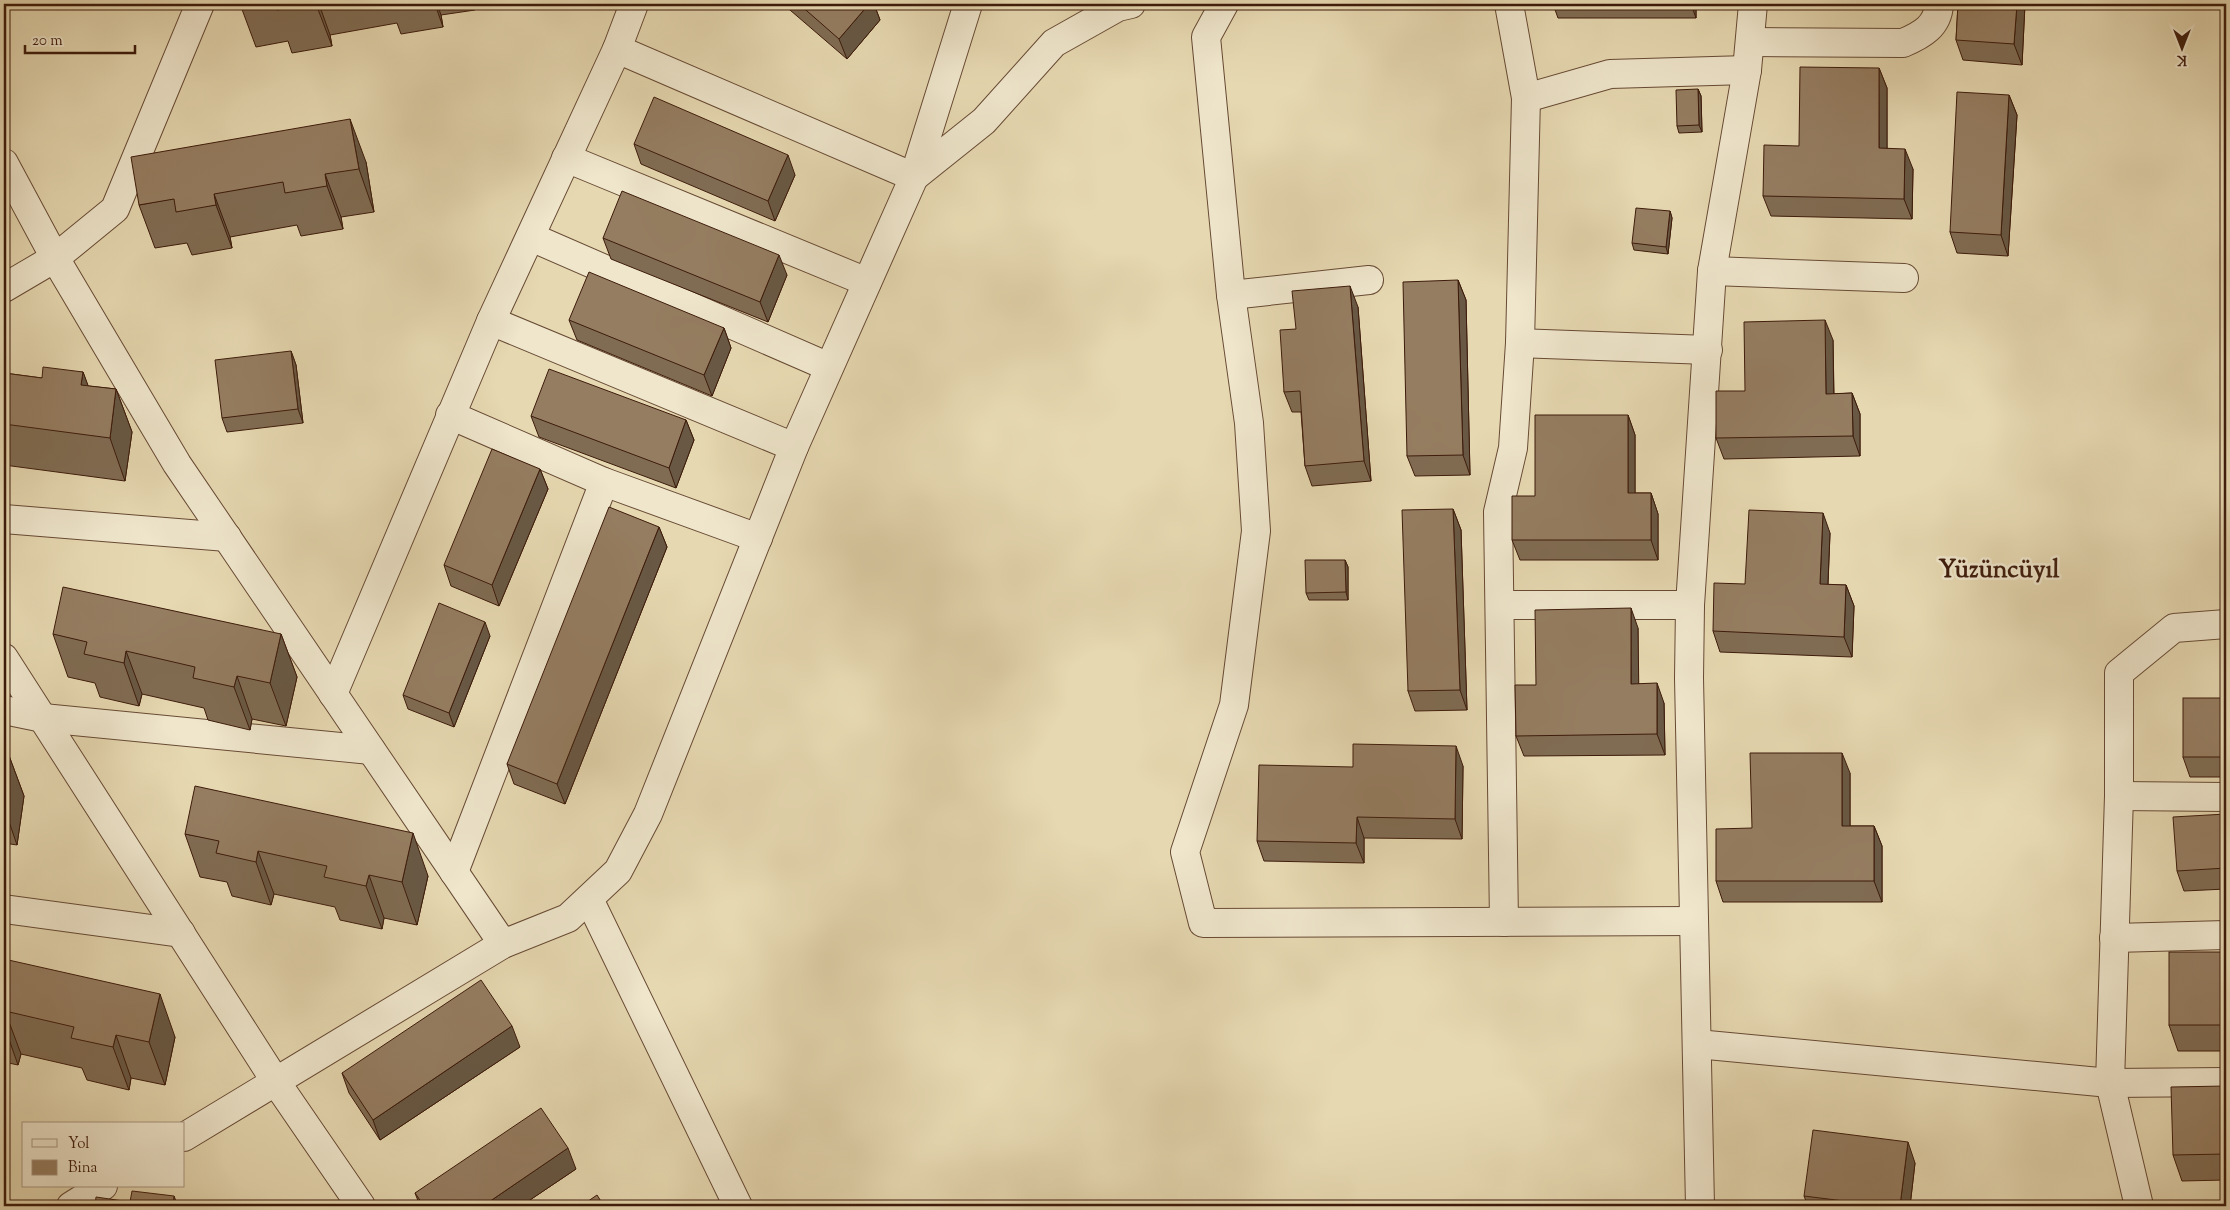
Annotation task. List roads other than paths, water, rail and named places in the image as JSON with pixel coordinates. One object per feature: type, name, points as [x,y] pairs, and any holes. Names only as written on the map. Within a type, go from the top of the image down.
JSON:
[{"type":"street","points":[[4,288],[55,258],[115,209],[200,4]]},
{"type":"street","points":[[333,694],[450,415],[617,49],[634,4]]},
{"type":"street","points":[[185,1137],[502,944],[568,918],[618,870],[648,814],[794,446],[914,177],[968,4]]},
{"type":"street","points":[[914,177],[984,121],[1054,43],[1118,7],[1131,4]]},
{"type":"street","points":[[1224,4],[1206,37],[1231,295],[1249,423],[1256,531],[1234,705],[1185,852],[1203,923],[1694,921]]},
{"type":"street","points":[[1504,922],[1498,512],[1513,448],[1520,343],[1526,98],[1509,4]]},
{"type":"street","points":[[1700,1206],[1689,678],[1690,604],[1712,271],[1747,70],[1753,4]]},
{"type":"street","points":[[1751,42],[1903,43],[1925,34],[1938,13],[1939,4]]},
{"type":"street","points":[[617,49],[914,177]]},
{"type":"street","points":[[1526,98],[1610,74],[1747,70]]},
{"type":"street","points":[[566,158],[867,282]]},
{"type":"street","points":[[4,163],[55,258],[177,464],[502,944]]},
{"type":"street","points":[[531,237],[829,367]]},
{"type":"street","points":[[1712,271],[1904,278]]},
{"type":"street","points":[[1231,295],[1369,280]]},
{"type":"street","points":[[491,322],[794,446]]},
{"type":"street","points":[[1520,343],[1708,350]]},
{"type":"street","points":[[450,415],[604,482],[758,538]]},
{"type":"street","points":[[454,872],[604,482]]},
{"type":"street","points":[[4,519],[227,537]]},
{"type":"street","points":[[1500,604],[1690,604]]},
{"type":"street","points":[[2139,1206],[2110,1084],[2119,796],[2119,673],[2174,628],[2226,624]]},
{"type":"street","points":[[4,658],[276,1082],[361,1206]]},
{"type":"street","points":[[4,710],[43,718],[371,750]]},
{"type":"street","points":[[2119,796],[2226,797]]},
{"type":"street","points":[[589,899],[738,1206]]},
{"type":"street","points":[[4,909],[181,933]]},
{"type":"street","points":[[2114,938],[2226,935]]},
{"type":"street","points":[[1697,1044],[2110,1084],[2226,1082]]},
{"type":"street","points":[[70,1206],[101,1188]]},
{"type":"district","name":"Yüzüncüyıl","points":[[1999,568]]}]
